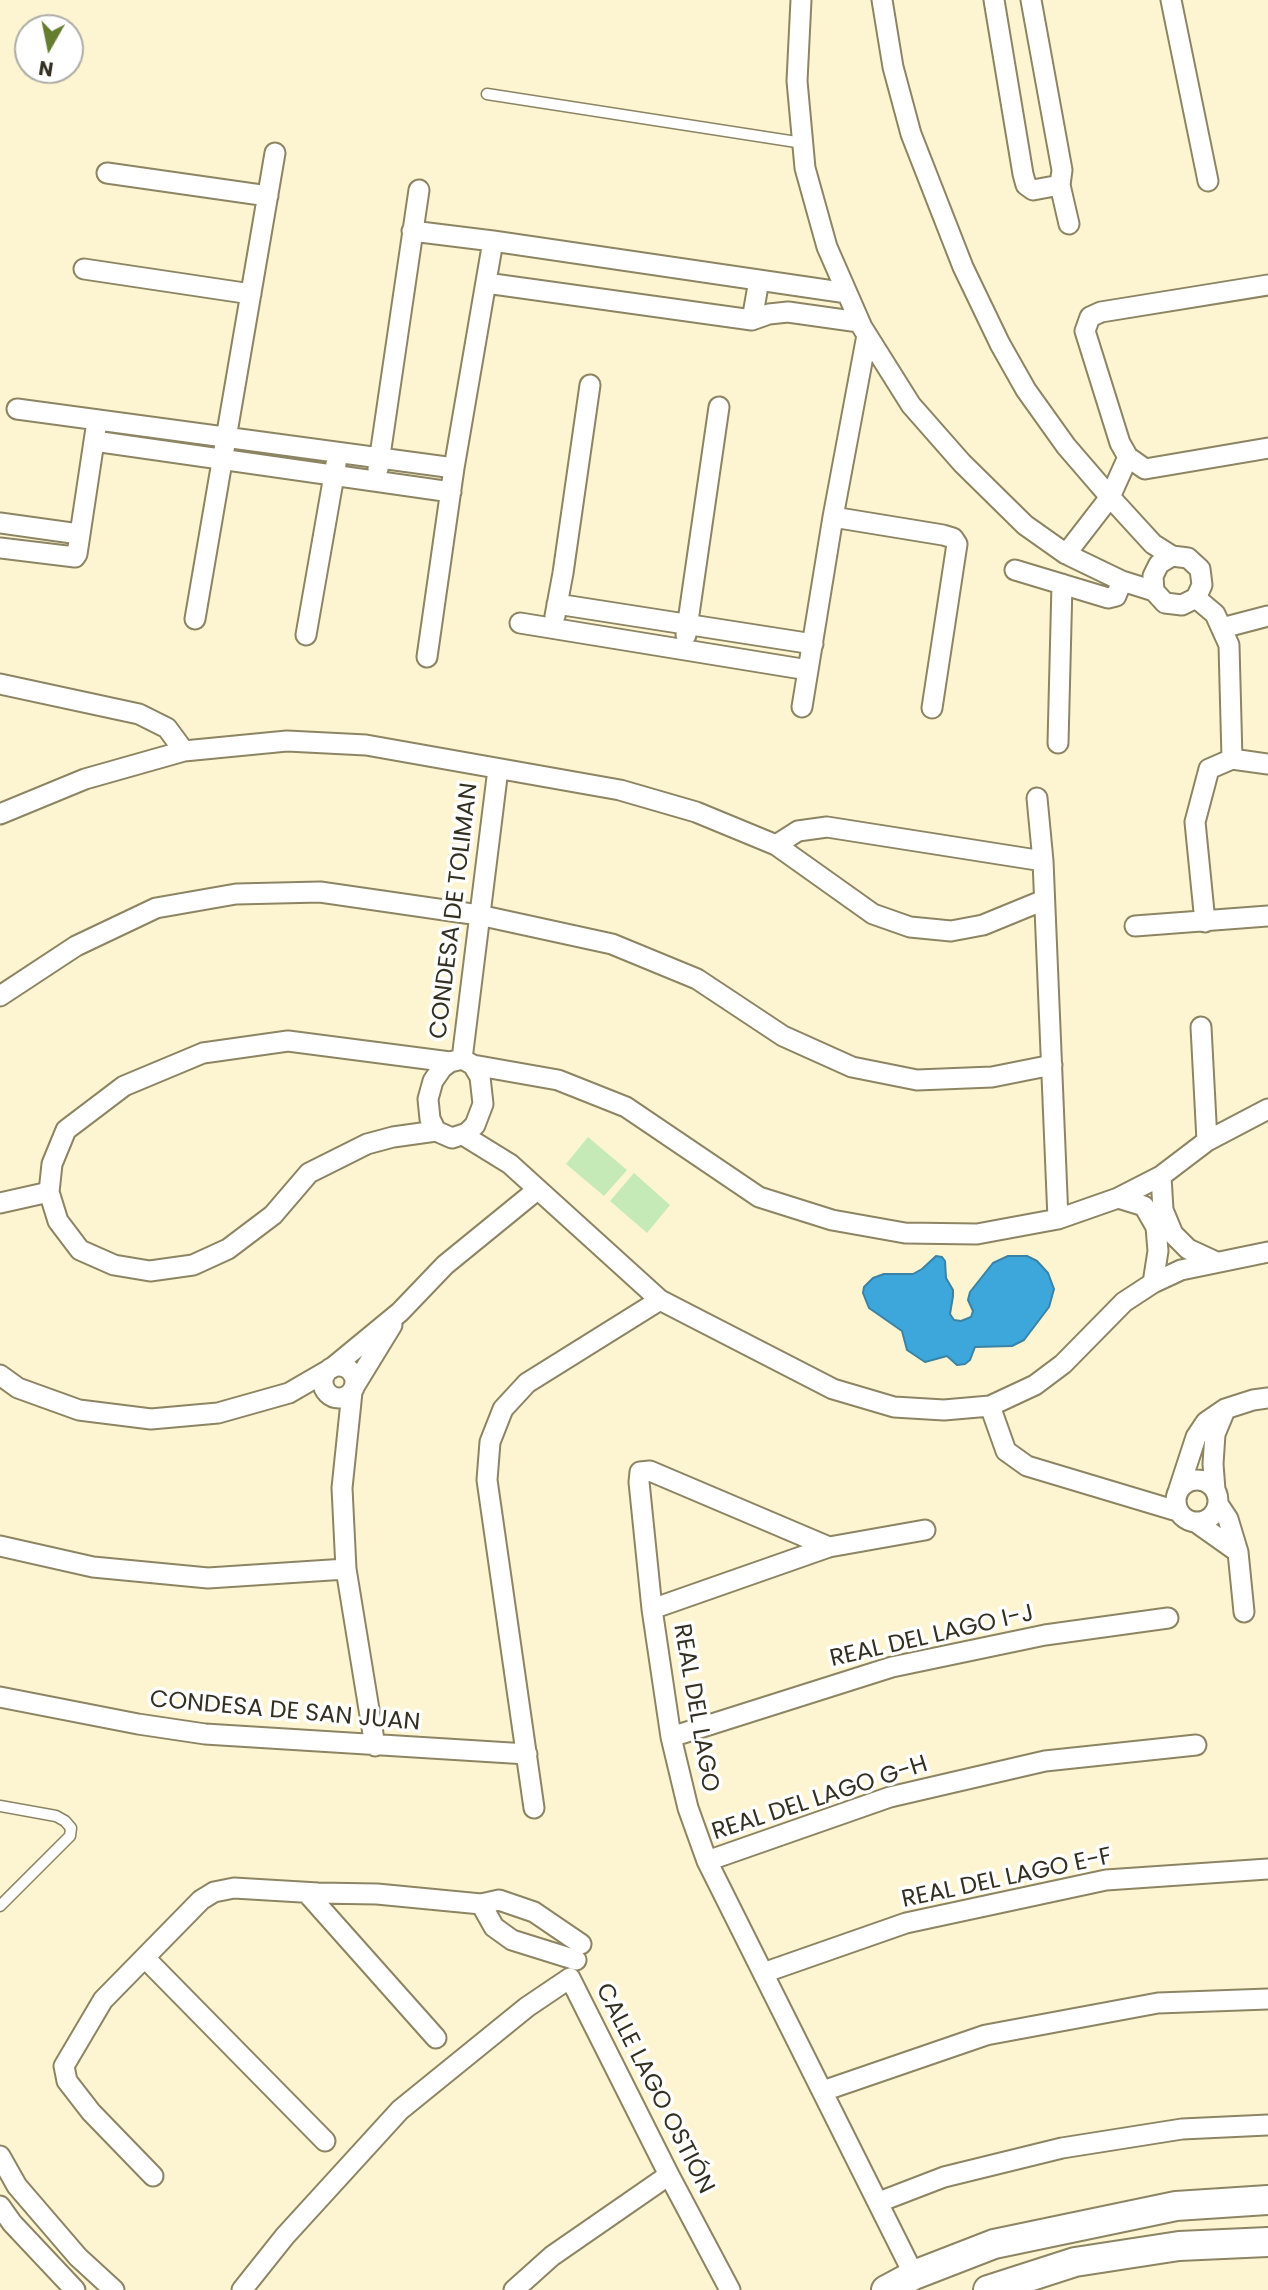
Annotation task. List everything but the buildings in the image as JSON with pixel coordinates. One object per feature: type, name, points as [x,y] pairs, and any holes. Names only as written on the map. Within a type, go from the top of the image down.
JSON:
[{"type":"main road","points":[[886,2290],[914,2275],[993,2244],[1176,2206],[1268,2200]]},
{"type":"main road","points":[[988,2290],[1075,2262],[1179,2246],[1268,2242]]},
{"type":"street","points":[[802,0],[797,82],[805,168],[827,247],[847,293],[863,328],[911,405],[962,463],[1025,525],[1066,554],[1122,581],[1154,591],[1165,603],[1182,605],[1196,598],[1202,585],[1200,569],[1188,558],[1172,556],[1153,544],[1110,498],[1066,446],[1026,390],[1000,344],[963,267],[911,134],[893,66],[882,0]]},
{"type":"street","points":[[994,0],[1026,186],[1033,190],[1060,185]]},
{"type":"street","points":[[1031,0],[1062,170],[1060,185],[1069,224]]},
{"type":"street","points":[[1171,0],[1208,181]]},
{"type":"street","points":[[195,620],[275,153]]},
{"type":"street","points":[[107,173],[268,195]]},
{"type":"street","points":[[376,482],[419,190]]},
{"type":"street","points":[[412,231],[847,293]]},
{"type":"street","points":[[428,657],[454,468],[493,241]]},
{"type":"street","points":[[84,269],[251,294]]},
{"type":"street","points":[[752,320],[759,280]]},
{"type":"street","points":[[486,283],[752,320],[769,314],[788,312],[863,328]]},
{"type":"street","points":[[1268,285],[1101,312],[1090,317],[1085,331],[1120,443],[1128,457],[1145,469],[1268,448]]},
{"type":"street","points":[[802,707],[863,328]]},
{"type":"street","points":[[552,629],[590,385]]},
{"type":"street","points":[[684,650],[719,407]]},
{"type":"street","points":[[17,409],[454,468]]},
{"type":"street","points":[[0,548],[71,558],[77,554],[97,420]]},
{"type":"street","points":[[93,441],[451,492]]},
{"type":"street","points":[[306,635],[338,452]]},
{"type":"street","points":[[1066,554],[1110,498],[1128,457]]},
{"type":"street","points":[[833,517],[943,535],[953,538],[957,544],[932,708]]},
{"type":"street","points":[[0,523],[79,534]]},
{"type":"street","points":[[1154,591],[1153,576],[1159,564],[1172,556]]},
{"type":"street","points":[[1015,569],[1108,598],[1116,596],[1122,581]]},
{"type":"street","points":[[1058,743],[1062,584]]},
{"type":"street","points":[[1196,598],[1215,614],[1229,645],[1231,759]]},
{"type":"street","points":[[557,604],[813,644]]},
{"type":"street","points":[[1222,628],[1268,616]]},
{"type":"street","points":[[520,623],[808,670]]},
{"type":"street","points":[[0,684],[139,713],[167,728],[184,751]]},
{"type":"street","points":[[0,814],[85,779],[184,751],[287,741],[366,745],[620,790],[696,813],[776,845],[873,914],[909,927],[951,930],[983,925],[1044,900]]},
{"type":"street","points":[[1205,922],[1195,822],[1209,769],[1231,759],[1268,764]]},
{"type":"street","name":"CONDESA DE TOLIMAN","points":[[461,1062],[498,769]]},
{"type":"street","points":[[1037,798],[1043,861],[1058,1219]]},
{"type":"street","points":[[776,845],[798,831],[827,827],[1043,861]]},
{"type":"street","points":[[0,996],[76,946],[156,908],[236,894],[320,892],[479,915],[612,944],[697,979],[783,1036],[852,1067],[917,1080],[992,1077],[1052,1065]]},
{"type":"street","points":[[1135,926],[1268,916]]},
{"type":"street","points":[[1201,1027],[1207,1141]]},
{"type":"street","points":[[461,1062],[480,1077],[483,1104],[474,1125],[463,1135],[452,1138],[436,1131],[367,1144],[309,1173],[273,1215],[228,1249],[193,1265],[150,1271],[114,1265],[80,1250],[58,1221],[49,1192],[52,1164],[66,1130],[124,1086],[203,1053],[289,1041],[461,1062],[558,1080],[626,1107],[759,1197],[832,1220],[905,1233],[977,1234],[1058,1219],[1118,1198],[1161,1176],[1207,1141],[1268,1109]]},
{"type":"street","points":[[436,1131],[428,1110],[429,1090],[442,1068],[461,1062]]},
{"type":"street","points":[[463,1135],[510,1164],[660,1300],[833,1390],[894,1407],[944,1410],[990,1406],[1035,1385],[1063,1364],[1124,1302],[1153,1283],[1181,1270],[1214,1261],[1268,1252]]},
{"type":"street","points":[[1161,1176],[1163,1210],[1173,1234],[1188,1249],[1214,1261]]},
{"type":"street","points":[[0,1375],[18,1388],[79,1410],[151,1419],[218,1413],[289,1393],[330,1369],[400,1312],[445,1265],[537,1190]]},
{"type":"street","points":[[0,1202],[49,1192]]},
{"type":"street","points":[[1118,1198],[1144,1206],[1156,1227],[1158,1251],[1153,1283]]},
{"type":"street","points":[[534,1808],[487,1480],[490,1442],[503,1409],[527,1383],[660,1300]]},
{"type":"street","points":[[344,1393],[400,1312]]},
{"type":"street","points":[[344,1393],[327,1393],[323,1382],[330,1369],[343,1366],[355,1377],[344,1393],[346,1437],[342,1488],[346,1569],[375,1746]]},
{"type":"street","points":[[289,1393],[344,1393]]},
{"type":"street","points":[[1238,1552],[1197,1523],[1182,1518],[1175,1504],[1196,1437],[1206,1422],[1225,1409],[1268,1398]]},
{"type":"street","points":[[990,1406],[1006,1451],[1027,1466],[1177,1511]]},
{"type":"street","points":[[1197,1523],[1215,1514],[1215,1434],[1225,1409]]},
{"type":"street","name":"REAL DEL LAGO","points":[[829,1547],[650,1471],[640,1472],[652,1609],[671,1737],[688,1808],[707,1861],[914,2275]]},
{"type":"street","points":[[1179,1489],[1190,1480],[1211,1485],[1228,1519],[1238,1552],[1244,1612]]},
{"type":"street","points":[[652,1609],[829,1547],[925,1530]]},
{"type":"street","points":[[0,1546],[93,1567],[208,1578],[346,1569]]},
{"type":"street","name":"REAL DEL LAGO I-J","points":[[671,1737],[892,1667],[1045,1635],[1168,1618]]},
{"type":"street","name":"CONDESA DE SAN JUAN","points":[[0,1697],[205,1734],[527,1754]]},
{"type":"street","name":"REAL DEL LAGO G-H","points":[[707,1861],[891,1797],[1045,1761],[1196,1745]]},
{"type":"street","name":"REAL DEL LAGO E-F","points":[[763,1973],[906,1923],[1106,1880],[1268,1869]]},
{"type":"street","points":[[153,2176],[91,2112],[67,2081],[64,2066],[103,2000],[201,1900],[214,1892],[234,1888],[377,1894],[481,1904],[499,1900],[534,1912],[578,1955]]},
{"type":"street","points":[[307,1893],[436,2038]]},
{"type":"street","points":[[481,1904],[494,1927],[512,1940],[578,1955]]},
{"type":"street","name":"CALLE LAGO OSTIÓN","points":[[242,2290],[285,2236],[400,2110],[527,2007],[578,1955],[669,2175],[730,2290]]},
{"type":"street","points":[[145,1958],[324,2141]]},
{"type":"street","points":[[823,2091],[986,2035],[1158,2003],[1268,1999]]},
{"type":"street","points":[[879,2202],[944,2178],[1062,2148],[1182,2129],[1268,2125]]},
{"type":"street","points":[[0,2157],[17,2186],[34,2206],[78,2257],[114,2290]]},
{"type":"street","points":[[514,2290],[552,2256],[669,2175]]},
{"type":"street","points":[[0,2206],[12,2223],[75,2290]]},
{"type":"lane","points":[[487,94],[803,143]]},
{"type":"lane","points":[[0,1806],[55,1816],[71,1828],[70,1836],[0,1906]]},
{"type":"green space","points":[[588,1137],[627,1170],[604,1196],[566,1164]]},
{"type":"green space","points":[[634,1173],[670,1205],[647,1233],[610,1201]]},
{"type":"water","points":[[936,1256],[945,1261],[946,1278],[953,1290],[950,1314],[954,1320],[961,1321],[971,1317],[973,1311],[968,1300],[970,1292],[993,1263],[1008,1256],[1027,1256],[1037,1261],[1048,1273],[1054,1289],[1049,1307],[1024,1340],[1012,1346],[975,1347],[970,1360],[965,1364],[957,1365],[947,1356],[925,1362],[907,1350],[902,1331],[869,1308],[863,1293],[864,1287],[873,1278],[884,1274],[913,1274]]}]
